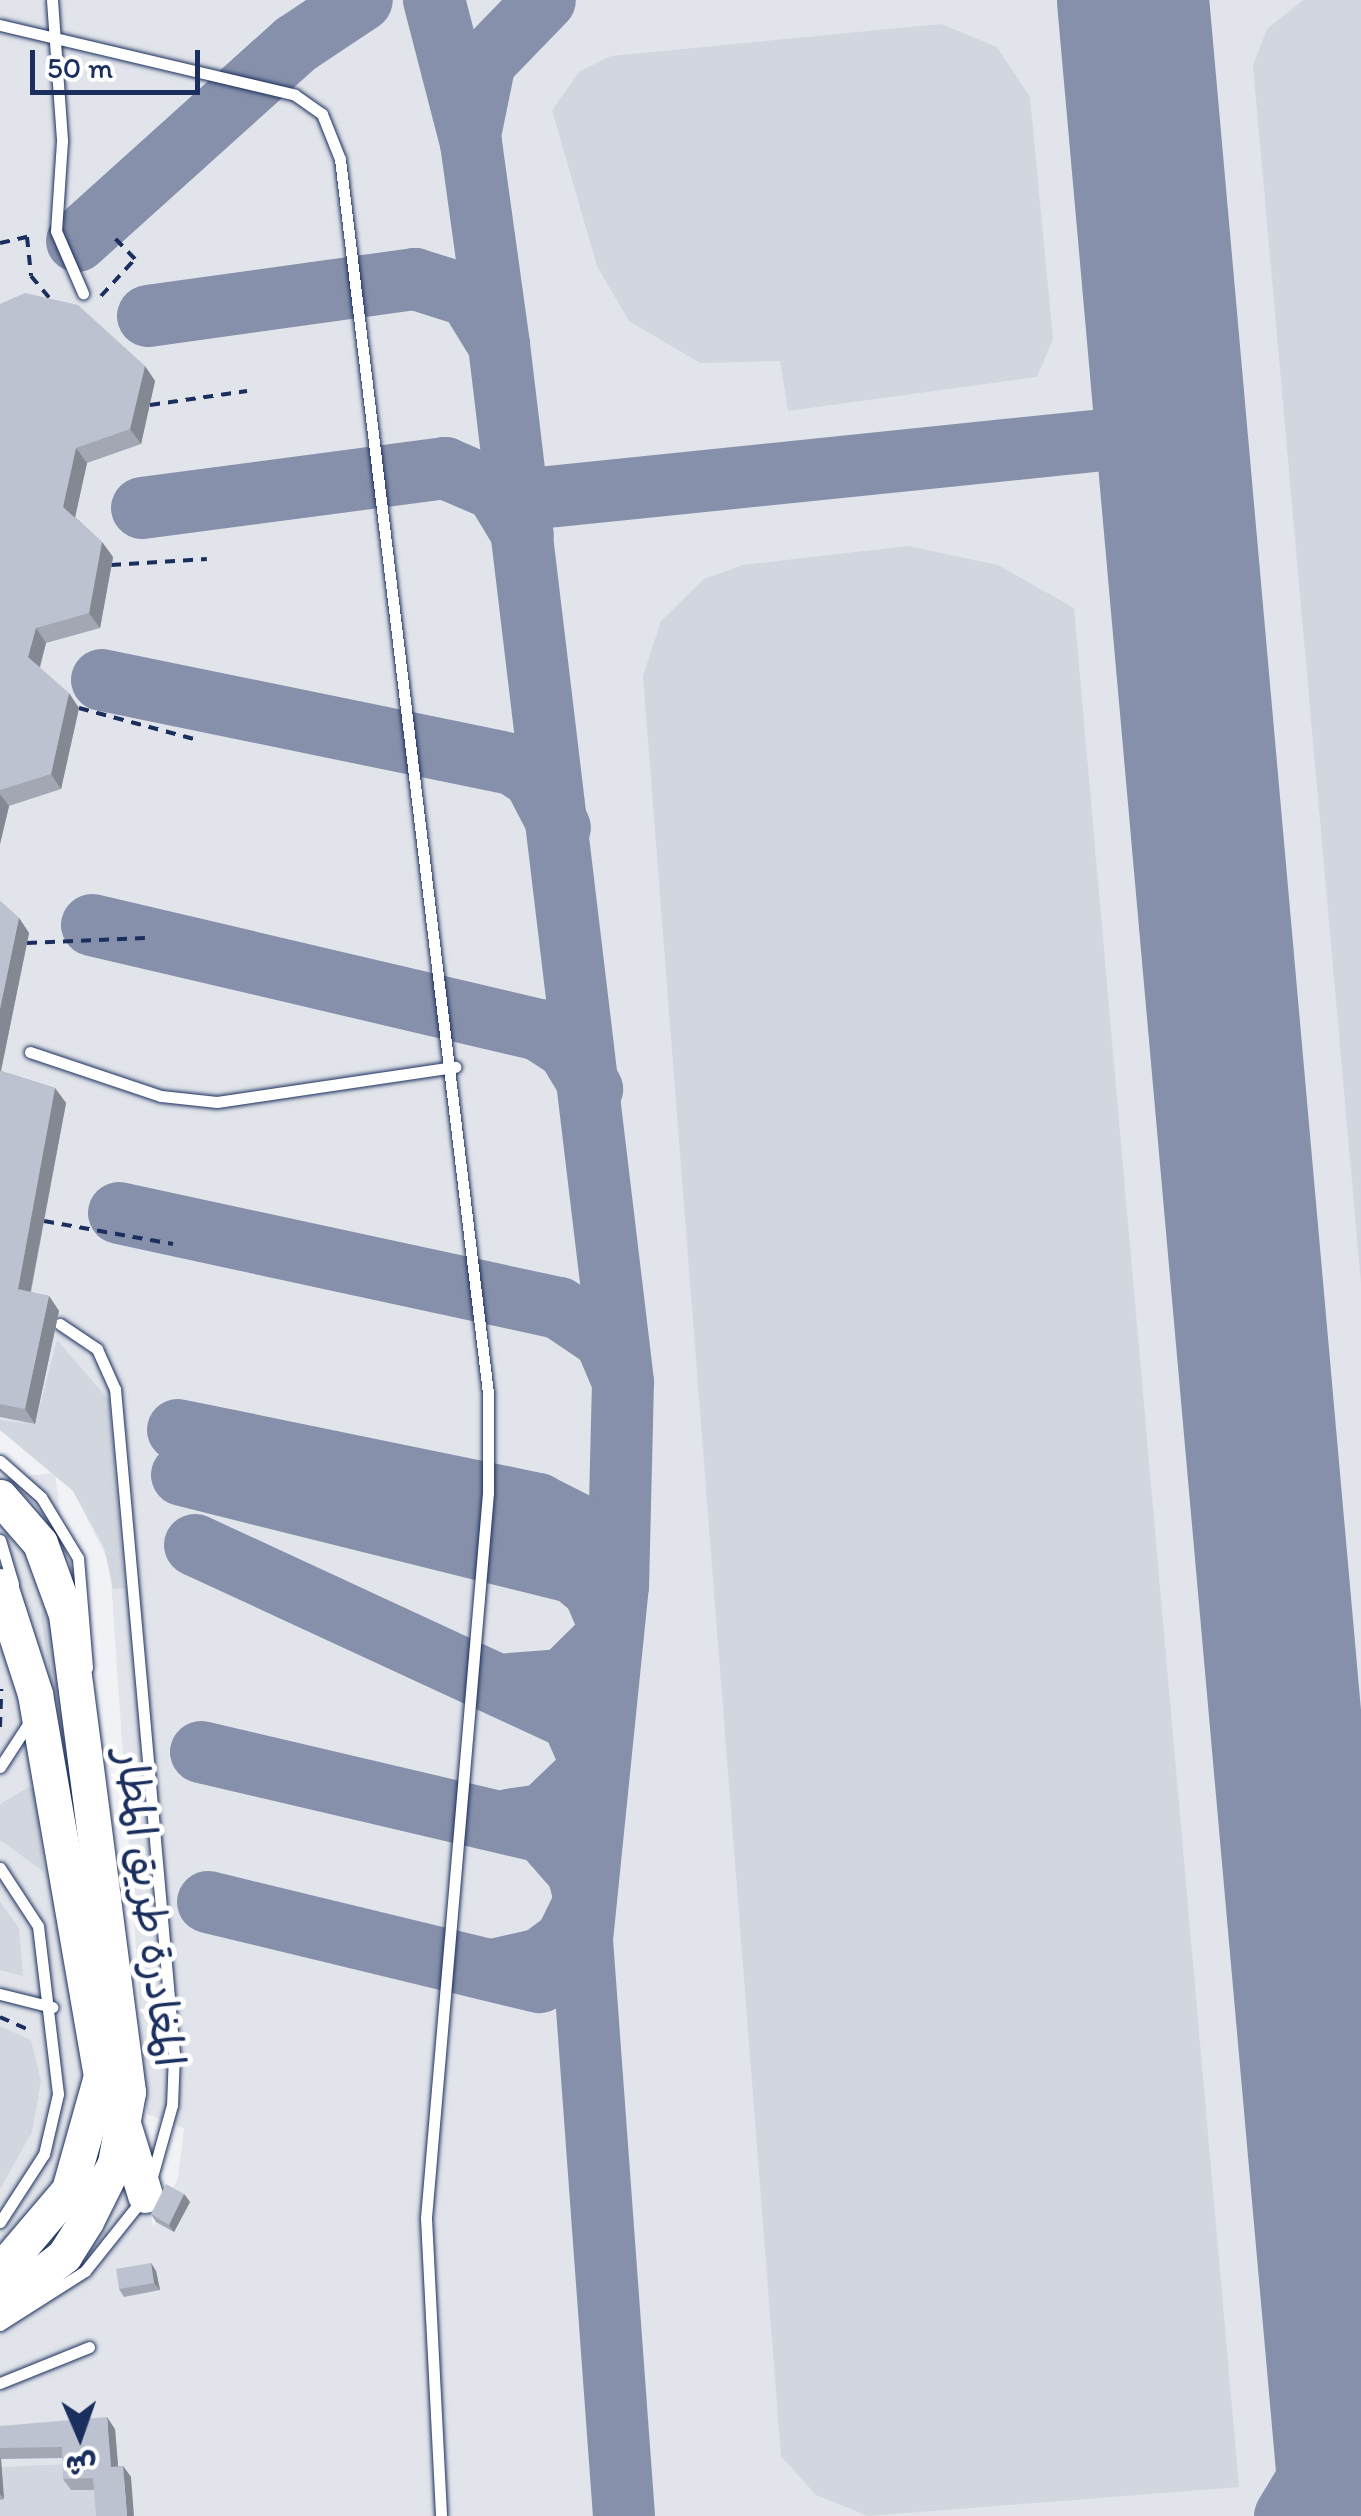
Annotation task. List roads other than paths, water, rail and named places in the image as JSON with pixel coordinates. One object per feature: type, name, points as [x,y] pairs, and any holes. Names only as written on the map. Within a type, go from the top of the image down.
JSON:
[{"type":"main road","name":"المغادرة طريق المطار","points":[[0,1497],[40,1544],[76,1607],[78,1706],[127,2065],[125,2130],[104,2189],[64,2256],[0,2306]]},
{"type":"main road","points":[[0,1586],[24,1647],[34,1694],[101,2076],[69,2190],[0,2271]]},
{"type":"main road","points":[[125,2130],[144,2195]]},
{"type":"lane","points":[[52,0],[57,39],[56,230],[83,293]]},
{"type":"lane","points":[[0,25],[295,95],[322,114],[337,143],[454,1067],[489,1443],[428,2187],[442,2516]]},
{"type":"lane","points":[[30,1052],[161,1096],[217,1102],[454,1067]]},
{"type":"lane","points":[[0,2326],[85,2272],[144,2195],[172,2105],[174,2040],[115,1389],[97,1349],[60,1324]]},
{"type":"lane","points":[[0,1461],[56,1516],[76,1607]]},
{"type":"lane","points":[[0,1540],[24,1647]]},
{"type":"lane","points":[[0,1767],[21,1742],[34,1694]]},
{"type":"lane","points":[[0,1868],[31,1908],[52,2006],[54,2125],[30,2182],[0,2222]]},
{"type":"lane","points":[[0,1994],[52,2006]]},
{"type":"lane","points":[[0,2382],[89,2347]]}]
